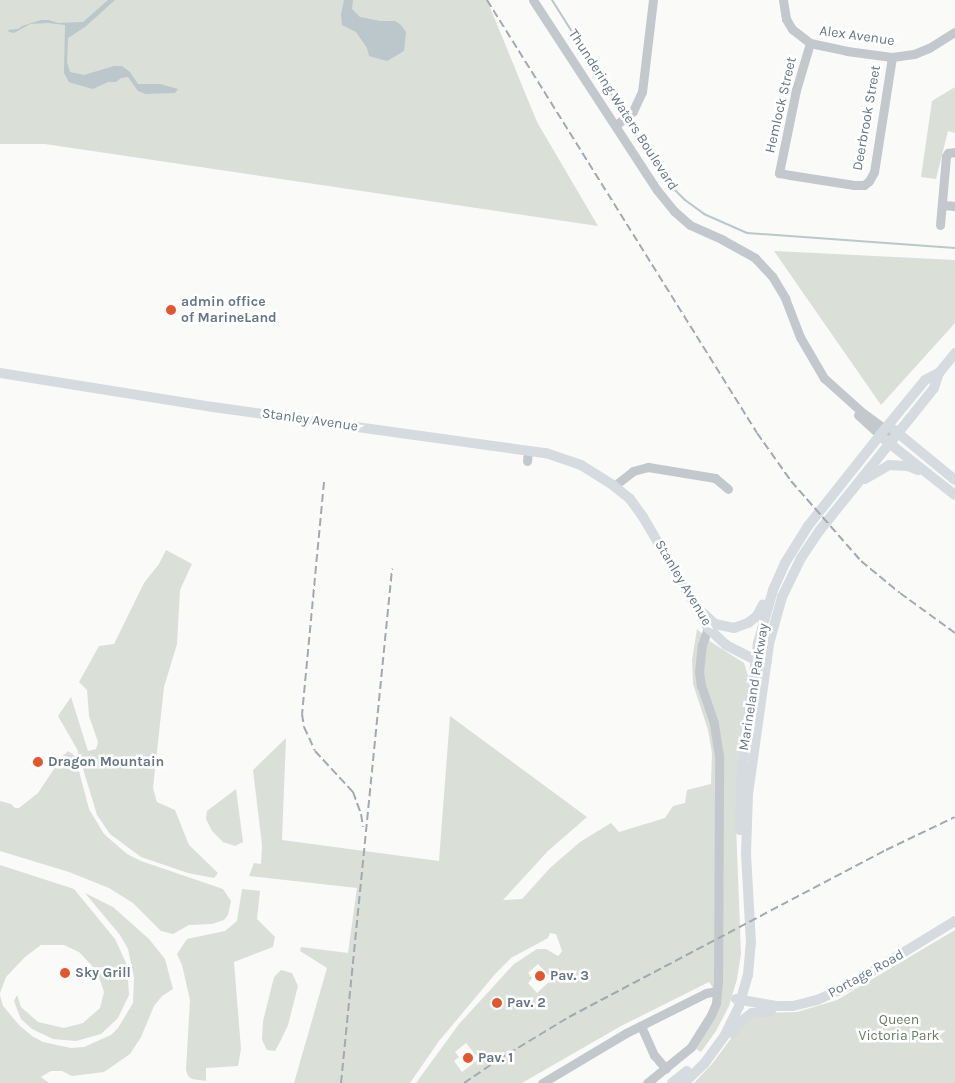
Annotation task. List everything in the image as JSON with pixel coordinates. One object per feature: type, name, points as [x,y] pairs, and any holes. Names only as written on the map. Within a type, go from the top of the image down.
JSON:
[{"type":"main road","name":"Marineland Parkway","points":[[738,1000],[749,970],[751,943],[746,854],[747,804],[767,662],[777,611],[790,579],[815,537],[934,388],[939,373],[955,353]]},
{"type":"main road","name":"Stanley Avenue","points":[[0,373],[528,456],[546,453],[581,465],[630,498],[644,517],[708,628],[726,645],[755,660],[767,662]]},
{"type":"main road","name":"Marineland Parkway","points":[[738,1000],[744,943],[740,853],[741,773],[755,660],[763,621],[773,590],[785,563],[808,526],[925,380],[939,373]]},
{"type":"main road","points":[[884,430],[897,432],[955,480]]},
{"type":"main road","points":[[884,430],[889,442],[955,495]]},
{"type":"main road","points":[[851,491],[871,474],[888,465],[908,466],[927,474]]},
{"type":"main road","points":[[694,605],[715,624],[723,627],[734,628],[748,623],[757,616],[774,575],[788,551],[808,526]]},
{"type":"main road","name":"Portage Road","points":[[738,1000],[776,1006],[807,1003],[840,990],[955,921]]},
{"type":"main road","points":[[692,1083],[716,1057],[739,1023],[752,1013],[798,1010],[819,1005],[853,988],[872,972]]},
{"type":"main road","points":[[672,1083],[707,1050],[738,1000]]},
{"type":"main road","points":[[684,1083],[704,1064],[721,1042],[738,1000]]},
{"type":"street","name":"Thundering Waters Boulevard","points":[[533,0],[616,125],[656,190],[674,211],[690,225],[755,258],[772,276],[785,298],[800,338],[824,378],[849,402],[856,413],[884,430]]},
{"type":"street","points":[[616,125],[633,111],[642,92],[653,0]]},
{"type":"street","points":[[783,0],[786,19],[792,29],[810,43]]},
{"type":"street","name":"Alex Avenue","points":[[810,43],[892,57],[914,54],[929,48],[955,32]]},
{"type":"street","name":"Hemlock Street","points":[[779,173],[796,90],[810,43]]},
{"type":"street","name":"Deerbrook Street","points":[[779,173],[854,185],[864,185],[869,181],[874,172],[892,57]]},
{"type":"street","points":[[940,225],[946,156],[948,153],[955,152]]},
{"type":"street","points":[[942,205],[955,206]]},
{"type":"street","name":"Thundering Waters Boulevard","points":[[849,402],[861,406],[884,430]]},
{"type":"street","points":[[614,486],[633,470],[648,467],[715,478],[728,489]]},
{"type":"street","name":"Marineland Parkway","points":[[647,1083],[691,1047],[711,1015],[717,991],[719,756],[714,723],[701,686],[699,672],[702,645],[708,628]]},
{"type":"street","points":[[542,1083],[641,1026],[706,993],[717,991]]},
{"type":"street","points":[[641,1026],[654,1054],[666,1069]]},
{"type":"green space","points":[[0,0],[487,0],[537,122],[598,226],[45,144],[0,144]]},
{"type":"green space","points":[[955,87],[955,133],[948,131],[936,179],[921,177],[932,101]]},
{"type":"green space","points":[[774,251],[955,260],[955,323],[881,405]]},
{"type":"green space","points":[[166,550],[192,564],[180,590],[177,644],[164,687],[153,788],[157,802],[175,810],[189,845],[218,873],[214,878],[188,873],[141,857],[110,834],[97,815],[77,749],[58,716],[71,697],[88,751],[96,749],[98,742],[89,716],[87,690],[79,682],[99,646],[114,644],[144,583],[159,564]]},
{"type":"green space","points":[[697,629],[711,642],[744,663],[750,682],[736,825],[741,954],[737,979],[729,1006],[716,1031],[701,1052],[692,1046],[719,997],[709,982],[621,1026],[522,1083],[416,1083],[459,1024],[514,964],[537,949],[546,949],[558,956],[560,954],[562,951],[556,934],[550,933],[548,938],[511,958],[496,973],[439,1041],[410,1083],[294,1083],[327,968],[300,951],[301,947],[348,953],[357,888],[249,876],[254,863],[261,864],[262,845],[253,770],[286,738],[282,840],[439,861],[450,716],[587,817],[548,851],[503,900],[522,899],[550,868],[580,842],[611,823],[619,832],[665,818],[673,806],[685,803],[687,790],[711,784],[712,753],[708,730],[693,684],[692,660]],"holes":[[[538,964],[552,979],[537,993],[528,983],[532,978],[528,973]],[[466,1043],[479,1059],[462,1072],[454,1061],[459,1057],[455,1052]]]},
{"type":"green space","points":[[68,751],[75,756],[89,809],[104,834],[127,854],[141,861],[223,889],[231,901],[228,915],[224,920],[212,924],[189,925],[173,934],[161,931],[133,903],[109,888],[69,872],[0,851],[0,801],[19,808],[38,793]]},
{"type":"green space","points":[[236,789],[243,842],[235,846],[223,842],[212,831],[206,819],[207,811]]},
{"type":"green space","points":[[0,865],[74,889],[115,939],[127,965],[129,995],[118,1018],[101,1034],[76,1041],[53,1039],[32,1029],[21,1019],[14,1001],[17,995],[21,1007],[38,1022],[64,1028],[83,1023],[100,1008],[104,992],[97,971],[79,952],[64,945],[41,945],[25,957],[6,977],[0,993]]},
{"type":"green space","points":[[242,889],[260,891],[257,919],[275,937],[273,947],[234,962],[241,1049],[238,1066],[206,1068],[206,1081],[192,1079],[188,1076],[186,1070],[190,1000],[182,965],[177,954],[187,939],[225,931],[237,921]]},
{"type":"green space","points":[[85,893],[113,907],[149,939],[165,959],[173,989],[162,996],[154,1006],[141,1037],[130,1054],[104,1072],[72,1076],[62,1071],[51,1071],[41,1077],[49,1083],[0,1083],[0,995],[3,1006],[19,1025],[32,1036],[43,1042],[71,1048],[84,1047],[111,1035],[118,1028],[133,1003],[134,977],[128,949],[120,935]]},
{"type":"green space","name":"Queen Victoria Park","points":[[955,930],[955,1083],[694,1083],[712,1064],[744,1021],[763,1013],[797,1012],[837,1000]]},
{"type":"green space","points":[[281,970],[292,973],[298,986],[288,1025],[275,1051],[267,1050],[262,1040],[263,1021],[274,977]]},
{"type":"shaded area","points":[[108,0],[115,0],[85,27],[68,38],[67,62],[70,72],[84,75],[114,66],[122,66],[130,72],[138,84],[160,84],[178,89],[175,93],[146,94],[138,91],[128,77],[121,78],[116,82],[108,82],[93,89],[69,82],[64,73],[65,25],[48,23],[30,24],[14,33],[8,30],[18,29],[22,26],[41,20],[58,23],[83,22]]},
{"type":"shaded area","points":[[344,0],[353,0],[352,9],[360,17],[380,21],[395,21],[401,25],[406,32],[404,51],[387,61],[369,56],[367,48],[356,32],[342,25],[341,14]]},
{"type":"waterway","points":[[552,0],[622,111]]},
{"type":"waterway","points":[[631,128],[660,175],[685,200],[704,214],[747,233],[955,248]]},
{"type":"railway","points":[[487,0],[757,433],[791,481],[861,561],[900,593],[955,633]]},
{"type":"railway","points":[[324,482],[302,714],[304,727],[315,751],[353,792],[361,814],[363,827]]},
{"type":"railway","points":[[341,1083],[392,569]]},
{"type":"railway","points":[[464,1083],[569,1017],[886,850],[955,817]]},
{"type":"place","name":"admin office of MarineLand","points":[[171,310]]},
{"type":"place","name":"Dragon Mountain","points":[[38,762]]},
{"type":"place","name":"Sky Grill","points":[[65,973]]},
{"type":"place","name":"Pav. 3","points":[[540,976]]},
{"type":"place","name":"Pav. 2","points":[[497,1003]]},
{"type":"place","name":"Pav. 1","points":[[468,1058]]}]
